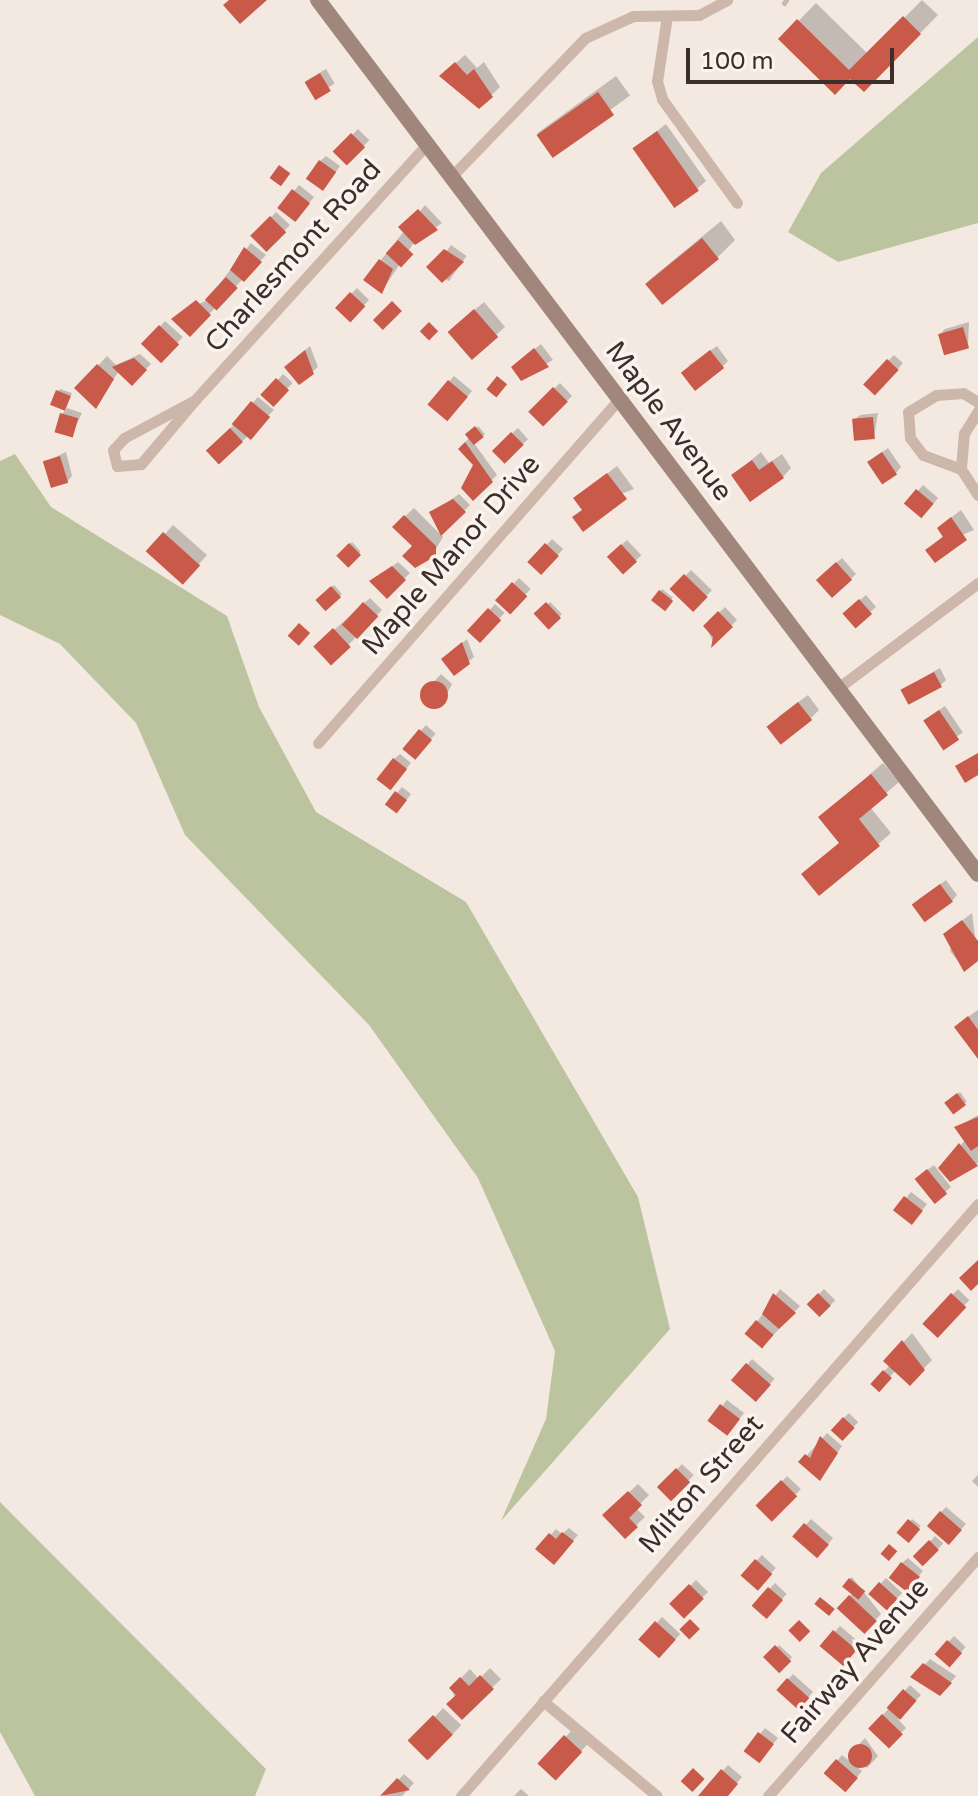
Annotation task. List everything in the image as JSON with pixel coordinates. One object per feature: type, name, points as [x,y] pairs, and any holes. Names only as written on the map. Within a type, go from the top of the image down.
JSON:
[{"type":"main road","name":"Maple Avenue","points":[[318,0],[978,874]]},
{"type":"street","points":[[451,177],[585,38],[633,16],[699,15],[727,0]]},
{"type":"street","points":[[667,16],[657,81],[662,99],[737,203]]},
{"type":"street","name":"Charlesmont Road","points":[[195,400],[124,438],[113,450],[117,466],[141,464],[426,145]]},
{"type":"street","points":[[978,402],[963,393],[936,395],[908,412],[910,438],[923,455],[961,469],[978,495]]},
{"type":"street","name":"Maple Manor Drive","points":[[318,743],[619,399]]},
{"type":"street","points":[[961,469],[964,433],[978,411]]},
{"type":"street","points":[[838,688],[978,583]]},
{"type":"street","name":"Milton Street","points":[[461,1796],[978,1204]]},
{"type":"street","name":"Fairway Avenue","points":[[768,1796],[978,1557]]},
{"type":"street","points":[[543,1701],[657,1796]]},
{"type":"green space","points":[[978,37],[978,223],[838,262],[788,232],[821,173]]},
{"type":"green space","points":[[15,454],[51,507],[227,616],[259,707],[316,812],[466,902],[638,1197],[670,1329],[501,1521],[546,1419],[555,1351],[478,1178],[369,1025],[185,835],[136,723],[60,644],[0,615],[0,461]]},
{"type":"green space","points":[[0,1502],[266,1769],[255,1796],[35,1796],[0,1732]]},
{"type":"building","points":[[229,0],[267,0],[240,24],[223,5]]},
{"type":"building","points":[[903,16],[921,34],[864,92],[850,79],[835,95],[778,39],[797,19],[849,70]]},
{"type":"building","points":[[455,62],[467,75],[474,69],[493,97],[479,109],[439,76]]},
{"type":"building","points":[[320,73],[331,91],[315,100],[305,82]]},
{"type":"building","points":[[598,92],[614,115],[553,158],[537,135]]},
{"type":"building","points":[[657,131],[699,191],[674,208],[632,148]]},
{"type":"building","points":[[351,133],[365,147],[347,166],[333,151]]},
{"type":"building","points":[[319,160],[336,172],[323,191],[306,179]]},
{"type":"building","points":[[279,165],[290,173],[281,186],[270,178]]},
{"type":"building","points":[[292,189],[310,203],[295,222],[277,208]]},
{"type":"building","points":[[418,209],[438,230],[415,245],[398,227]]},
{"type":"building","points":[[270,216],[286,232],[266,252],[250,236]]},
{"type":"building","points":[[702,238],[719,259],[662,305],[645,284]]},
{"type":"building","points":[[398,240],[413,254],[401,267],[386,253]]},
{"type":"building","points":[[244,247],[262,262],[244,282],[230,270]]},
{"type":"building","points":[[444,249],[464,262],[442,283],[426,267]]},
{"type":"building","points":[[379,259],[393,269],[382,294],[363,280]]},
{"type":"building","points":[[226,277],[238,288],[217,311],[205,300]]},
{"type":"building","points":[[350,292],[365,306],[350,322],[335,308]]},
{"type":"building","points":[[196,300],[211,315],[190,337],[171,319]]},
{"type":"building","points":[[392,301],[402,311],[383,330],[373,320]]},
{"type":"building","points":[[474,309],[498,337],[472,360],[448,332]]},
{"type":"building","points":[[429,322],[438,331],[429,340],[420,331]]},
{"type":"building","points":[[159,325],[179,344],[161,363],[141,344]]},
{"type":"building","points":[[963,327],[969,348],[944,355],[938,334]]},
{"type":"building","points":[[534,348],[549,367],[521,381],[511,367]]},
{"type":"building","points":[[305,350],[314,374],[299,385],[284,367]]},
{"type":"building","points":[[710,350],[724,368],[695,391],[681,373]]},
{"type":"building","points":[[134,358],[147,370],[132,386],[112,367]]},
{"type":"building","points":[[887,359],[899,370],[875,396],[863,385]]},
{"type":"building","points":[[97,364],[114,379],[96,409],[74,388]]},
{"type":"building","points":[[497,376],[507,384],[496,397],[486,389]]},
{"type":"building","points":[[276,378],[289,390],[273,407],[260,395]]},
{"type":"building","points":[[448,380],[468,397],[447,421],[427,405]]},
{"type":"building","points":[[553,387],[568,402],[543,427],[528,412]]},
{"type":"building","points":[[56,390],[71,396],[65,411],[50,405]]},
{"type":"building","points":[[251,401],[270,417],[251,440],[232,424]]},
{"type":"building","points":[[60,413],[78,418],[73,437],[54,432]]},
{"type":"building","points":[[873,417],[875,439],[854,441],[852,419]]},
{"type":"building","points":[[475,426],[484,437],[474,445],[465,434]]},
{"type":"building","points":[[230,428],[243,442],[219,464],[206,451]]},
{"type":"building","points":[[511,432],[524,445],[505,464],[492,451]]},
{"type":"building","points":[[465,442],[493,482],[473,501],[461,488],[473,465],[458,449]]},
{"type":"building","points":[[882,452],[897,474],[882,484],[867,462]]},
{"type":"building","points":[[60,456],[68,483],[51,488],[43,461]]},
{"type":"building","points":[[752,460],[759,470],[772,461],[784,478],[750,502],[731,475]]},
{"type":"building","points":[[607,473],[627,499],[583,532],[572,517],[582,510],[573,498]]},
{"type":"building","points":[[916,489],[934,504],[921,518],[904,504]]},
{"type":"building","points":[[453,499],[466,512],[441,536],[429,512]]},
{"type":"building","points":[[404,515],[436,546],[436,556],[415,568],[402,556],[412,546],[392,527]]},
{"type":"building","points":[[951,517],[967,540],[935,563],[925,550],[943,537],[937,528]]},
{"type":"building","points":[[163,532],[200,565],[183,585],[146,551]]},
{"type":"building","points":[[349,543],[361,555],[348,568],[336,556]]},
{"type":"building","points":[[545,543],[559,556],[541,575],[527,562]]},
{"type":"building","points":[[621,544],[637,562],[623,575],[607,557]]},
{"type":"building","points":[[836,562],[852,580],[832,598],[816,580]]},
{"type":"building","points":[[392,566],[406,580],[387,599],[369,581]]},
{"type":"building","points":[[684,574],[708,597],[693,612],[669,589]]},
{"type":"building","points":[[512,582],[527,596],[510,615],[495,600]]},
{"type":"building","points":[[331,586],[341,597],[325,611],[315,600]]},
{"type":"building","points":[[659,590],[673,601],[665,611],[651,600]]},
{"type":"building","points":[[859,599],[872,614],[856,629],[842,613]]},
{"type":"building","points":[[363,602],[378,616],[357,639],[342,625]]},
{"type":"building","points":[[546,602],[561,618],[549,630],[534,614]]},
{"type":"building","points":[[488,608],[501,620],[480,643],[467,631]]},
{"type":"building","points":[[718,611],[733,627],[711,648],[713,637],[703,626]]},
{"type":"building","points":[[299,623],[310,633],[299,646],[288,636]]},
{"type":"building","points":[[333,628],[351,647],[331,665],[313,646]]},
{"type":"building","points":[[462,642],[470,664],[454,676],[441,659]]},
{"type":"building","points":[[934,672],[942,687],[908,705],[900,690]]},
{"type":"building","points":[[434,681],[444,685],[448,695],[444,705],[434,709],[424,705],[420,695],[424,685]]},
{"type":"building","points":[[798,702],[812,720],[781,745],[766,727]]},
{"type":"building","points":[[939,710],[959,740],[943,750],[923,721]]},
{"type":"building","points":[[419,729],[432,740],[415,760],[402,749]]},
{"type":"building","points":[[978,753],[978,775],[965,783],[955,766]]},
{"type":"building","points":[[393,758],[407,769],[391,790],[376,779]]},
{"type":"building","points":[[871,774],[888,795],[859,819],[880,846],[819,896],[801,874],[839,843],[818,817]]},
{"type":"building","points":[[395,791],[407,800],[397,814],[385,805]]},
{"type":"building","points":[[940,884],[953,902],[925,922],[912,905]]},
{"type":"building","points":[[962,920],[978,941],[978,961],[964,972],[943,934]]},
{"type":"building","points":[[968,1016],[978,1030],[978,1059],[954,1027]]},
{"type":"building","points":[[957,1093],[966,1105],[953,1115],[944,1103]]},
{"type":"building","points":[[978,1117],[978,1146],[971,1151],[954,1127]]},
{"type":"building","points":[[959,1143],[978,1166],[950,1182],[938,1168]]},
{"type":"building","points":[[927,1169],[947,1194],[935,1204],[915,1179]]},
{"type":"building","points":[[904,1196],[923,1211],[912,1225],[893,1210]]},
{"type":"building","points":[[978,1260],[978,1284],[971,1291],[959,1278]]},
{"type":"building","points":[[773,1293],[796,1313],[779,1329],[762,1314]]},
{"type":"building","points":[[818,1293],[831,1306],[819,1317],[807,1304]]},
{"type":"building","points":[[951,1293],[966,1307],[938,1338],[922,1324]]},
{"type":"building","points":[[756,1320],[774,1335],[762,1349],[744,1334]]},
{"type":"building","points":[[902,1340],[925,1370],[910,1386],[883,1361]]},
{"type":"building","points":[[746,1363],[771,1385],[756,1402],[731,1380]]},
{"type":"building","points":[[883,1370],[892,1378],[879,1392],[870,1384]]},
{"type":"building","points":[[720,1404],[740,1419],[727,1436],[707,1421]]},
{"type":"building","points":[[843,1417],[855,1428],[842,1441],[831,1430]]},
{"type":"building","points":[[820,1436],[838,1453],[820,1481],[798,1462],[805,1454],[810,1458]]},
{"type":"building","points":[[676,1468],[690,1482],[671,1501],[657,1487]]},
{"type":"building","points":[[781,1480],[797,1496],[772,1522],[756,1505]]},
{"type":"building","points":[[628,1491],[642,1505],[629,1518],[638,1527],[625,1539],[602,1515]]},
{"type":"building","points":[[940,1511],[962,1530],[949,1545],[927,1526]]},
{"type":"building","points":[[908,1519],[920,1529],[909,1543],[896,1533]]},
{"type":"building","points":[[804,1523],[829,1545],[817,1558],[792,1537]]},
{"type":"building","points":[[562,1532],[574,1541],[554,1565],[535,1549],[549,1533],[556,1539]]},
{"type":"building","points":[[929,1540],[939,1550],[923,1566],[913,1556]]},
{"type":"building","points":[[889,1544],[897,1551],[889,1561],[880,1554]]},
{"type":"building","points":[[755,1559],[772,1574],[758,1591],[741,1576]]},
{"type":"building","points":[[901,1562],[920,1577],[908,1593],[889,1578]]},
{"type":"building","points":[[849,1578],[865,1591],[858,1600],[842,1587]]},
{"type":"building","points":[[879,1582],[898,1599],[887,1611],[868,1594]]},
{"type":"building","points":[[689,1584],[704,1599],[684,1619],[669,1604]]},
{"type":"building","points":[[768,1587],[783,1600],[767,1619],[752,1606]]},
{"type":"building","points":[[849,1595],[877,1621],[865,1634],[837,1608]]},
{"type":"building","points":[[820,1597],[835,1609],[829,1616],[814,1604]]},
{"type":"building","points":[[690,1619],[700,1629],[689,1640],[679,1630]]},
{"type":"building","points":[[799,1620],[810,1631],[800,1642],[788,1631]]},
{"type":"building","points":[[655,1621],[676,1640],[659,1658],[638,1640]]},
{"type":"building","points":[[833,1630],[857,1650],[843,1666],[820,1646]]},
{"type":"building","points":[[947,1640],[962,1653],[950,1667],[935,1654]]},
{"type":"building","points":[[775,1645],[791,1661],[779,1673],[763,1657]]},
{"type":"building","points":[[923,1663],[952,1683],[940,1696],[910,1677]]},
{"type":"building","points":[[480,1675],[494,1689],[462,1720],[446,1704],[456,1695],[449,1688],[460,1677],[469,1686]]},
{"type":"building","points":[[787,1678],[809,1698],[799,1710],[776,1690]]},
{"type":"building","points":[[903,1689],[917,1701],[900,1720],[887,1708]]},
{"type":"building","points":[[882,1714],[903,1734],[889,1749],[868,1728]]},
{"type":"building","points":[[433,1715],[453,1735],[427,1760],[408,1740]]},
{"type":"building","points":[[758,1732],[774,1744],[760,1763],[744,1751]]},
{"type":"building","points":[[564,1735],[582,1752],[556,1781],[537,1764]]},
{"type":"building","points":[[860,1744],[871,1751],[872,1756],[865,1767],[860,1768],[849,1761],[848,1756],[855,1745]]},
{"type":"building","points":[[836,1759],[858,1778],[845,1792],[824,1773]]},
{"type":"building","points":[[693,1768],[705,1779],[692,1792],[681,1781]]},
{"type":"building","points":[[721,1769],[738,1784],[728,1796],[698,1796]]},
{"type":"building","points":[[397,1778],[410,1790],[380,1796]]}]
